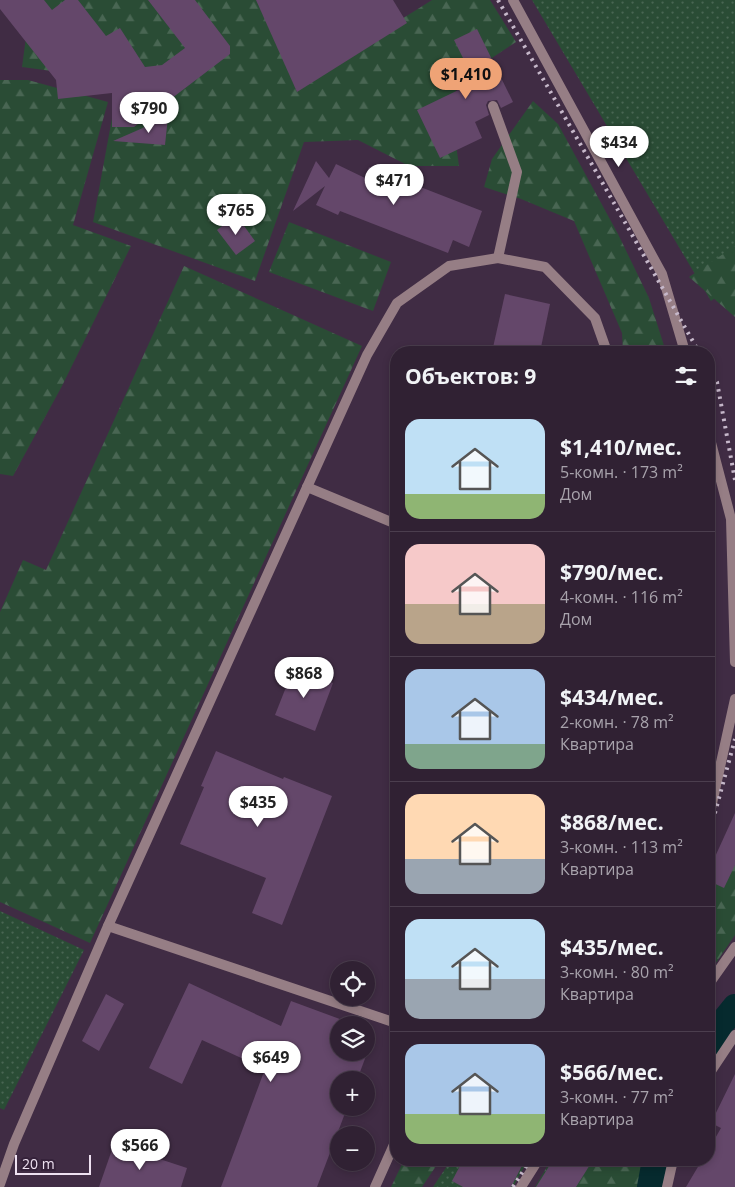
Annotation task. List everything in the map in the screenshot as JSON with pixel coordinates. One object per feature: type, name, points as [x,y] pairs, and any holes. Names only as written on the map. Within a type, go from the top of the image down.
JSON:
[{"type":"street","points":[[513,0],[662,274],[683,346]]},
{"type":"street","points":[[493,106],[517,172],[498,258]]},
{"type":"street","points":[[0,1184],[14,1144],[108,926],[367,355],[397,303],[449,266],[498,258],[545,267],[595,318],[605,346]]},
{"type":"street","points":[[715,458],[731,519],[735,662]]},
{"type":"street","points":[[307,487],[390,522]]},
{"type":"street","points":[[715,790],[735,699]]},
{"type":"street","points":[[108,926],[390,1021]]},
{"type":"street","points":[[715,975],[735,947]]},
{"type":"street","points":[[715,1065],[735,1035]]},
{"type":"street","points":[[375,1187],[390,1153]]},
{"type":"street","points":[[521,1187],[534,1166]]},
{"type":"street","points":[[668,1187],[672,1166]]},
{"type":"green space","points":[[31,0],[316,0],[389,27],[432,0],[490,0],[516,42],[457,81],[453,122],[459,166],[409,166],[358,140],[304,142],[255,281],[93,222],[119,80],[22,67]]},
{"type":"green space","points":[[532,0],[735,0],[735,283],[711,301]]},
{"type":"green space","points":[[0,80],[28,80],[108,102],[73,225],[131,246],[62,386],[13,476],[0,474]]},
{"type":"green space","points":[[533,101],[558,124],[618,234],[649,298],[664,346],[623,346],[622,333],[574,221],[521,199],[484,187],[492,159]]},
{"type":"green space","points":[[289,222],[391,262],[373,311],[269,272]]},
{"type":"green space","points":[[735,246],[735,317],[689,277]]},
{"type":"green space","points":[[184,266],[362,346],[90,943],[0,902],[0,612],[23,560],[46,570]]},
{"type":"green space","points":[[735,833],[735,935],[715,964],[715,874]]},
{"type":"green space","points":[[0,911],[84,950],[4,1110],[0,1108]]},
{"type":"green space","points":[[401,1166],[436,1166],[422,1187],[391,1187]]},
{"type":"green space","points":[[447,1166],[525,1166],[513,1187],[433,1187]]},
{"type":"green space","points":[[547,1166],[644,1166],[641,1187],[535,1187]]},
{"type":"building","points":[[0,0],[44,0],[52,10],[65,0],[78,0],[106,36],[120,28],[145,67],[162,65],[185,48],[148,0],[195,0],[230,46],[230,54],[134,127],[112,127],[112,93],[58,99],[56,80],[0,9]]},
{"type":"building","points":[[256,0],[393,0],[407,23],[297,92]]},
{"type":"building","points":[[477,29],[513,102],[501,108],[497,100],[488,101],[486,105],[489,115],[475,122],[482,138],[440,158],[417,110],[475,82],[454,40]]},
{"type":"building","points":[[168,117],[165,145],[113,141]]},
{"type":"building","points":[[316,161],[329,178],[336,164],[365,178],[369,167],[482,211],[469,247],[453,240],[448,253],[340,211],[338,215],[316,205],[325,186],[293,211]]},
{"type":"building","points":[[231,219],[239,219],[255,241],[236,255],[217,230]]},
{"type":"building","points":[[505,294],[550,304],[541,346],[493,346]]},
{"type":"building","points":[[294,667],[333,683],[315,731],[275,715]]},
{"type":"building","points":[[216,751],[283,779],[284,777],[332,796],[282,925],[252,913],[266,878],[180,844],[204,787],[201,786]]},
{"type":"building","points":[[735,813],[735,865],[724,888],[715,884],[715,857]]},
{"type":"building","points":[[189,983],[281,1026],[291,1001],[332,1016],[330,1016],[330,1061],[364,1061],[360,1071],[330,1071],[330,1116],[344,1116],[340,1126],[330,1126],[330,1153],[317,1187],[221,1187],[265,1069],[202,1040],[182,1084],[149,1068]]},
{"type":"building","points":[[106,994],[124,1004],[99,1051],[82,1041]]},
{"type":"building","points":[[735,1074],[735,1187],[686,1187],[698,1166],[715,1166],[715,1138],[721,1128],[715,1125],[715,1115]]},
{"type":"building","points":[[114,1144],[187,1168],[181,1187],[99,1187]]},
{"type":"building","points":[[460,1166],[522,1166],[511,1187],[463,1187],[452,1181]]},
{"type":"building","points":[[549,1166],[589,1166],[576,1187],[536,1187]]},
{"type":"waterway","points":[[715,1034],[735,1007]]},
{"type":"waterway","points":[[650,1187],[654,1166]]},
{"type":"railway","points":[[498,0],[696,346]]},
{"type":"railway","points":[[715,379],[735,480]]},
{"type":"railway","points":[[715,813],[735,739]]},
{"type":"railway","points":[[513,1187],[526,1166]]}]
